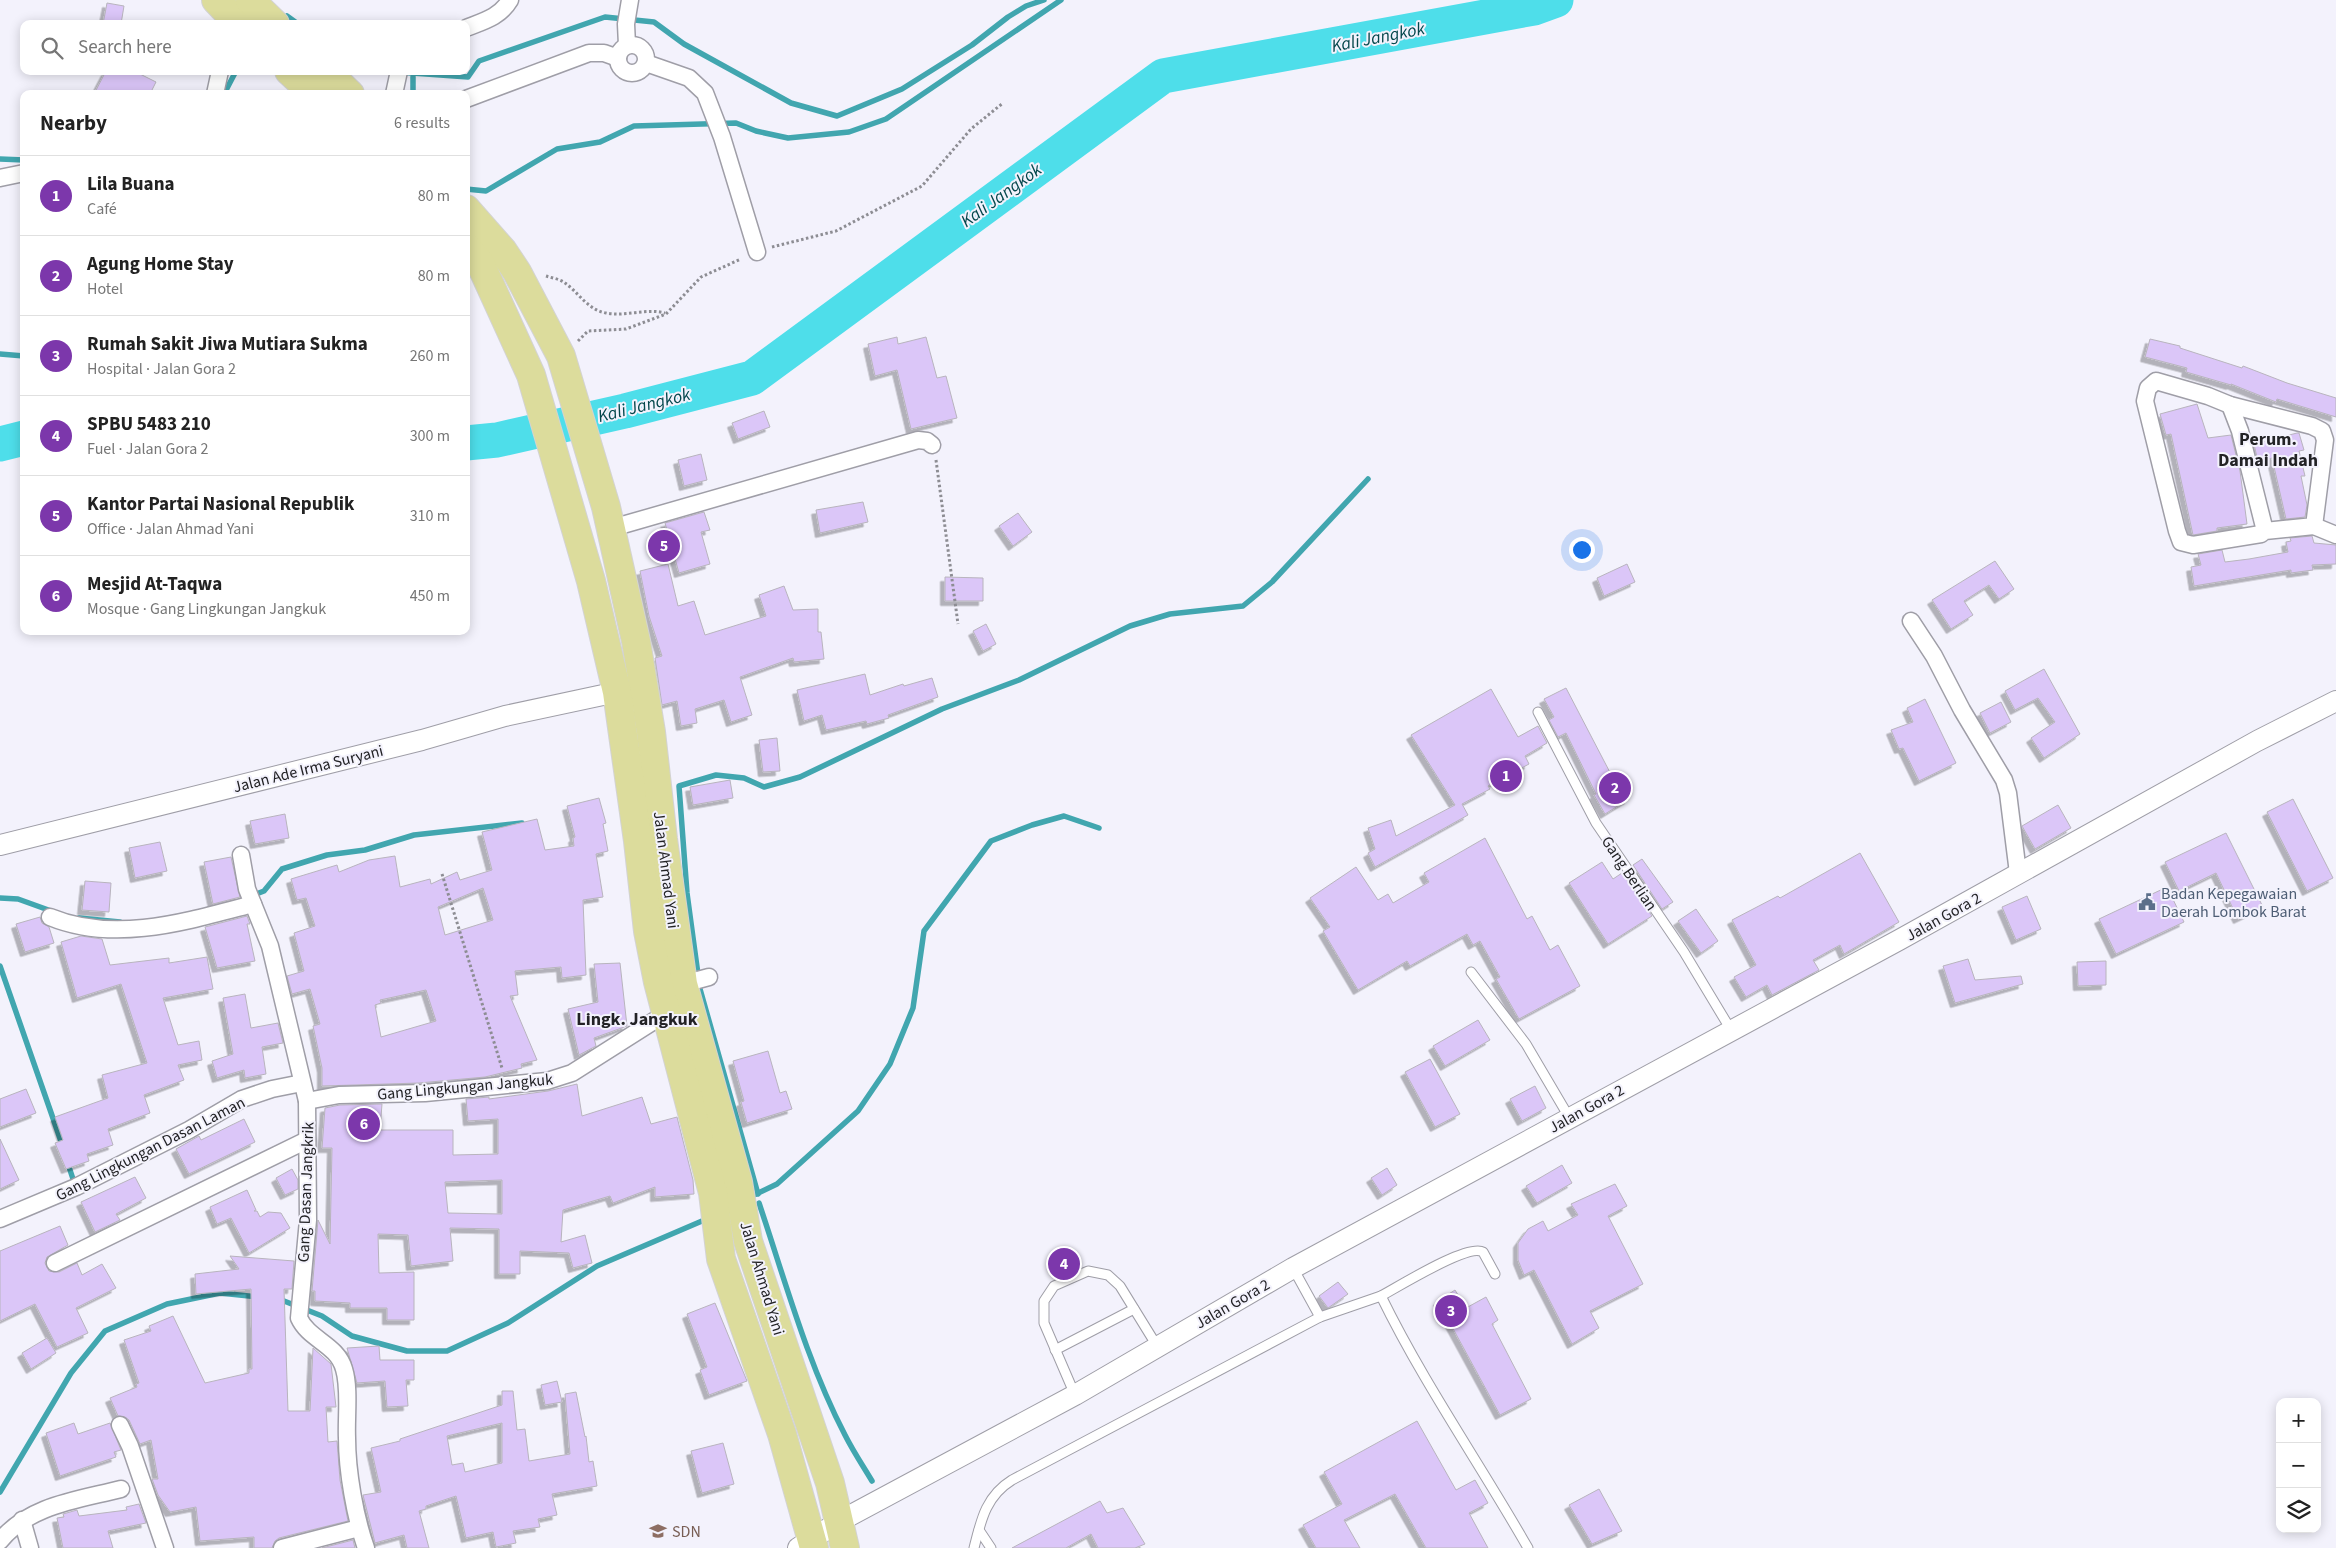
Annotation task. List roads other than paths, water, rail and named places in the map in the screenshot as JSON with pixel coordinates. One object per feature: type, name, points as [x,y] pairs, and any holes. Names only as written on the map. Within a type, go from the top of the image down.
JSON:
[{"type":"highway","points":[[216,0],[235,20]]},
{"type":"highway","points":[[250,0],[271,20]]},
{"type":"highway","points":[[293,75],[310,90]]},
{"type":"highway","points":[[330,75],[346,90]]},
{"type":"highway","name":"Jalan Ahmad Yani","points":[[470,214],[503,251],[521,278],[561,356],[609,518],[636,641],[651,732],[663,839],[712,1134],[738,1182],[748,1241],[828,1476],[845,1548]]},
{"type":"highway","points":[[470,251],[480,264],[531,375],[591,580],[617,692],[638,841],[648,931],[667,1016],[712,1134],[713,1193],[721,1259],[784,1442],[808,1545]]},
{"type":"highway","points":[[731,1289],[760,1277]]},
{"type":"street","points":[[470,26],[495,16],[505,8],[510,0]]},
{"type":"street","points":[[628,12],[620,65],[626,71],[634,72],[641,70],[646,63],[689,78],[705,94],[722,137],[757,252]]},
{"type":"street","points":[[470,98],[589,54],[623,52]]},
{"type":"street","points":[[216,90],[219,75]]},
{"type":"street","points":[[0,178],[20,174]]},
{"type":"street","points":[[2314,526],[2325,440],[2322,430],[2230,405],[2208,396],[2156,381],[2150,384],[2145,401],[2177,531],[2184,544],[2198,544],[2261,534],[2265,531],[2314,526],[2336,535]]},
{"type":"street","points":[[2230,405],[2240,432],[2265,531]]},
{"type":"street","points":[[609,518],[918,440],[927,441],[932,445]]},
{"type":"street","points":[[1911,620],[1934,656],[1962,710],[2004,780],[2008,794],[2018,873]]},
{"type":"street","name":"Jalan Ade Irma Suryani","points":[[0,845],[422,740],[505,716],[617,692]]},
{"type":"street","name":"Jalan Gora 2","points":[[808,1545],[840,1521],[1075,1395],[1293,1268],[1569,1117],[1794,997],[2257,741],[2336,701]]},
{"type":"street","name":"Gang Dasan Jangkrik","points":[[241,855],[250,898],[270,946],[289,1018],[307,1101],[308,1220],[299,1318],[307,1331],[332,1348],[344,1369],[346,1441],[359,1528],[366,1548]]},
{"type":"street","points":[[50,917],[80,927],[126,928],[183,922],[250,898]]},
{"type":"street","points":[[688,983],[709,976]]},
{"type":"street","name":"Gang Lingkungan Jangkuk","points":[[307,1101],[339,1096],[426,1093],[541,1082],[572,1073],[657,1019],[667,1016]]},
{"type":"street","name":"Gang Lingkungan Dasan Laman","points":[[0,1219],[76,1187],[189,1130],[242,1099],[272,1089],[302,1083]]},
{"type":"street","points":[[55,1263],[307,1140]]},
{"type":"street","points":[[120,1425],[130,1446],[164,1548]]},
{"type":"street","points":[[0,1541],[22,1520],[50,1508],[121,1489]]},
{"type":"street","points":[[22,1520],[30,1548]]},
{"type":"street","points":[[282,1548],[359,1528]]},
{"type":"lane","name":"Gang Berlian","points":[[1538,712],[1596,823],[1684,952],[1731,1030]]},
{"type":"lane","points":[[1471,972],[1526,1044],[1569,1117]]},
{"type":"lane","points":[[974,1548],[992,1497],[1000,1488],[1320,1317],[1381,1296],[1425,1271],[1474,1250],[1483,1252],[1495,1274]]},
{"type":"lane","points":[[1293,1268],[1320,1317]]},
{"type":"lane","points":[[1075,1395],[1044,1323],[1044,1301],[1054,1286],[1088,1271],[1108,1275],[1120,1286],[1157,1346]]},
{"type":"lane","points":[[1381,1296],[1433,1392],[1528,1548]]},
{"type":"lane","points":[[1055,1350],[1134,1309]]},
{"type":"lane","points":[[979,1530],[991,1548]]},
{"type":"waterway","points":[[470,74],[479,61],[605,17],[654,22],[684,44],[791,103],[837,116],[902,89],[972,45],[1008,17],[1026,6],[1044,0]]},
{"type":"waterway","points":[[470,189],[486,191],[557,149],[600,142],[634,126],[736,123],[756,131],[788,138],[849,132],[886,119],[1061,0]]},
{"type":"waterway","name":"Kali Jangkok","points":[[470,443],[497,440],[625,411],[752,378],[1163,76],[1534,8],[1556,0]]},
{"type":"waterway","points":[[287,16],[292,20]]},
{"type":"waterway","points":[[226,90],[234,75]]},
{"type":"waterway","points":[[440,75],[468,77],[469,75]]},
{"type":"waterway","points":[[413,77],[413,90]]},
{"type":"waterway","points":[[0,159],[20,160]]},
{"type":"waterway","points":[[0,354],[20,356]]},
{"type":"waterway","name":"Kali Jangkok","points":[[0,444],[20,439]]},
{"type":"waterway","points":[[758,1194],[700,989],[687,893],[679,786],[716,775],[744,778],[764,787],[800,777],[942,709],[1019,680],[1130,626],[1170,614],[1243,606],[1272,582],[1368,479]]},
{"type":"waterway","points":[[748,1198],[777,1184],[858,1111],[890,1064],[913,1008],[924,931],[991,841],[1032,825],[1064,816],[1099,828]]},
{"type":"waterway","points":[[251,896],[264,891],[282,869],[327,855],[365,850],[414,835],[522,823]]},
{"type":"waterway","points":[[0,898],[18,899],[54,912]]},
{"type":"waterway","points":[[79,918],[120,922]]},
{"type":"waterway","points":[[0,966],[63,1147]]},
{"type":"waterway","points":[[67,1161],[75,1185]]},
{"type":"waterway","points":[[759,1203],[819,1379],[845,1435],[872,1481]]},
{"type":"waterway","points":[[279,1299],[322,1316],[352,1336],[407,1351],[447,1351],[508,1323],[597,1266],[709,1218]]},
{"type":"waterway","points":[[0,1492],[71,1373],[105,1331],[167,1304],[220,1293],[258,1297]]},
{"type":"place","name":"Kantor Partai Nasional Republik","points":[[664,546]]},
{"type":"place","name":"Lila Buana","points":[[1506,776]]},
{"type":"place","name":"Agung Home Stay","points":[[1615,788]]},
{"type":"place","name":"Badan Kepegawaian Daerah Lombok Barat","points":[[2147,902]]},
{"type":"place","name":"Mesjid At-Taqwa","points":[[364,1124]]},
{"type":"place","name":"SPBU 5483 210","points":[[1064,1264]]},
{"type":"place","name":"Rumah Sakit Jiwa Mutiara Sukma","points":[[1451,1311]]},
{"type":"place","name":"SDN","points":[[658,1531]]},
{"type":"district","name":"Perum. Damai Indah","points":[[2268,449]]},
{"type":"district","name":"Lingk. Jangkuk","points":[[637,1019]]}]
